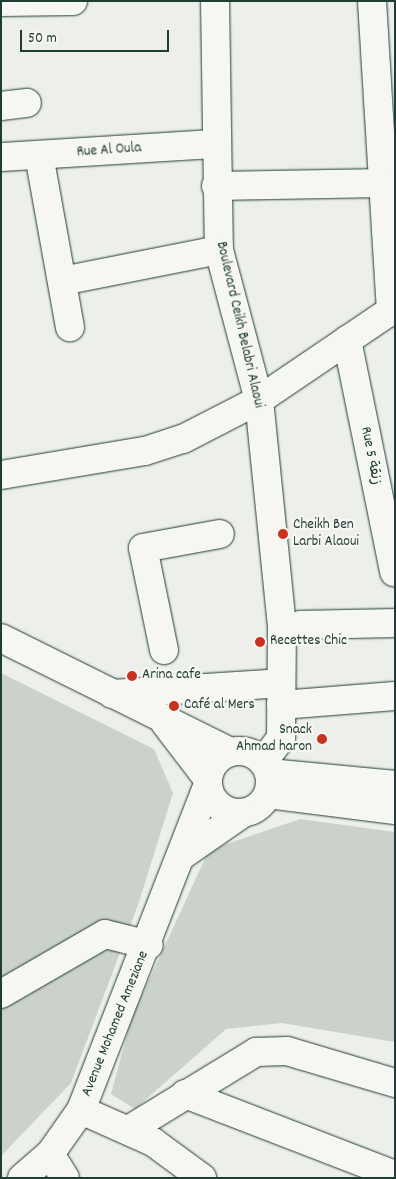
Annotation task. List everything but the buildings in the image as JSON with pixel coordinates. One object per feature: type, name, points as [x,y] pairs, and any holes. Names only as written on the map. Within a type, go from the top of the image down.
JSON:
[{"type":"street","points":[[1,2],[73,1]]},
{"type":"street","name":"Boulevard Ceikh Belabri Alaoui","points":[[215,1],[216,186],[219,250],[259,400],[278,574],[281,694],[280,741],[267,776]]},
{"type":"street","points":[[1,474],[162,447],[259,400],[393,310],[372,1]]},
{"type":"street","name":"Rue Al Oula","points":[[1,157],[216,144]]},
{"type":"street","points":[[39,155],[70,327]]},
{"type":"street","points":[[216,186],[384,183]]},
{"type":"street","points":[[62,282],[219,250]]},
{"type":"street","name":"Rue 5 زنقة","points":[[347,340],[394,572]]},
{"type":"street","points":[[164,650],[143,548],[220,534]]},
{"type":"street","points":[[300,625],[395,624]]},
{"type":"street","points":[[1,638],[110,694],[229,751],[248,751],[267,776],[395,810]]},
{"type":"street","points":[[110,694],[395,696]]},
{"type":"street","points":[[159,716],[207,782],[221,808],[243,813]]},
{"type":"street","points":[[207,782],[218,757],[229,751]]},
{"type":"street","points":[[267,776],[395,785]]},
{"type":"street","points":[[184,854],[243,813],[258,806],[267,776]]},
{"type":"street","name":"Avenue Mohamed Ameziane","points":[[22,1178],[50,1154],[81,1110],[184,854],[207,782]]},
{"type":"street","points":[[1,994],[105,934],[149,945]]},
{"type":"street","points":[[130,1129],[248,1054],[275,1050],[395,1083]]},
{"type":"street","points":[[184,1094],[394,1176]]},
{"type":"street","points":[[81,1110],[130,1129],[203,1176]]},
{"type":"street","points":[[50,1154],[65,1178]]},
{"type":"shaded area","points":[[1,673],[154,749],[173,793],[139,902],[71,1083],[1,1156]]},
{"type":"shaded area","points":[[300,819],[395,832],[395,1042],[282,1023],[226,1029],[135,1109],[111,1094],[131,1019],[209,850]]},
{"type":"place","name":"Cheikh Ben Larbi Alaoui","points":[[283,534]]},
{"type":"place","name":"Recettes Chic","points":[[260,642]]},
{"type":"place","name":"Arina cafe","points":[[132,676]]},
{"type":"place","name":"Café al Mers","points":[[174,706]]},
{"type":"place","name":"Snack Ahmad haron","points":[[322,739]]}]
